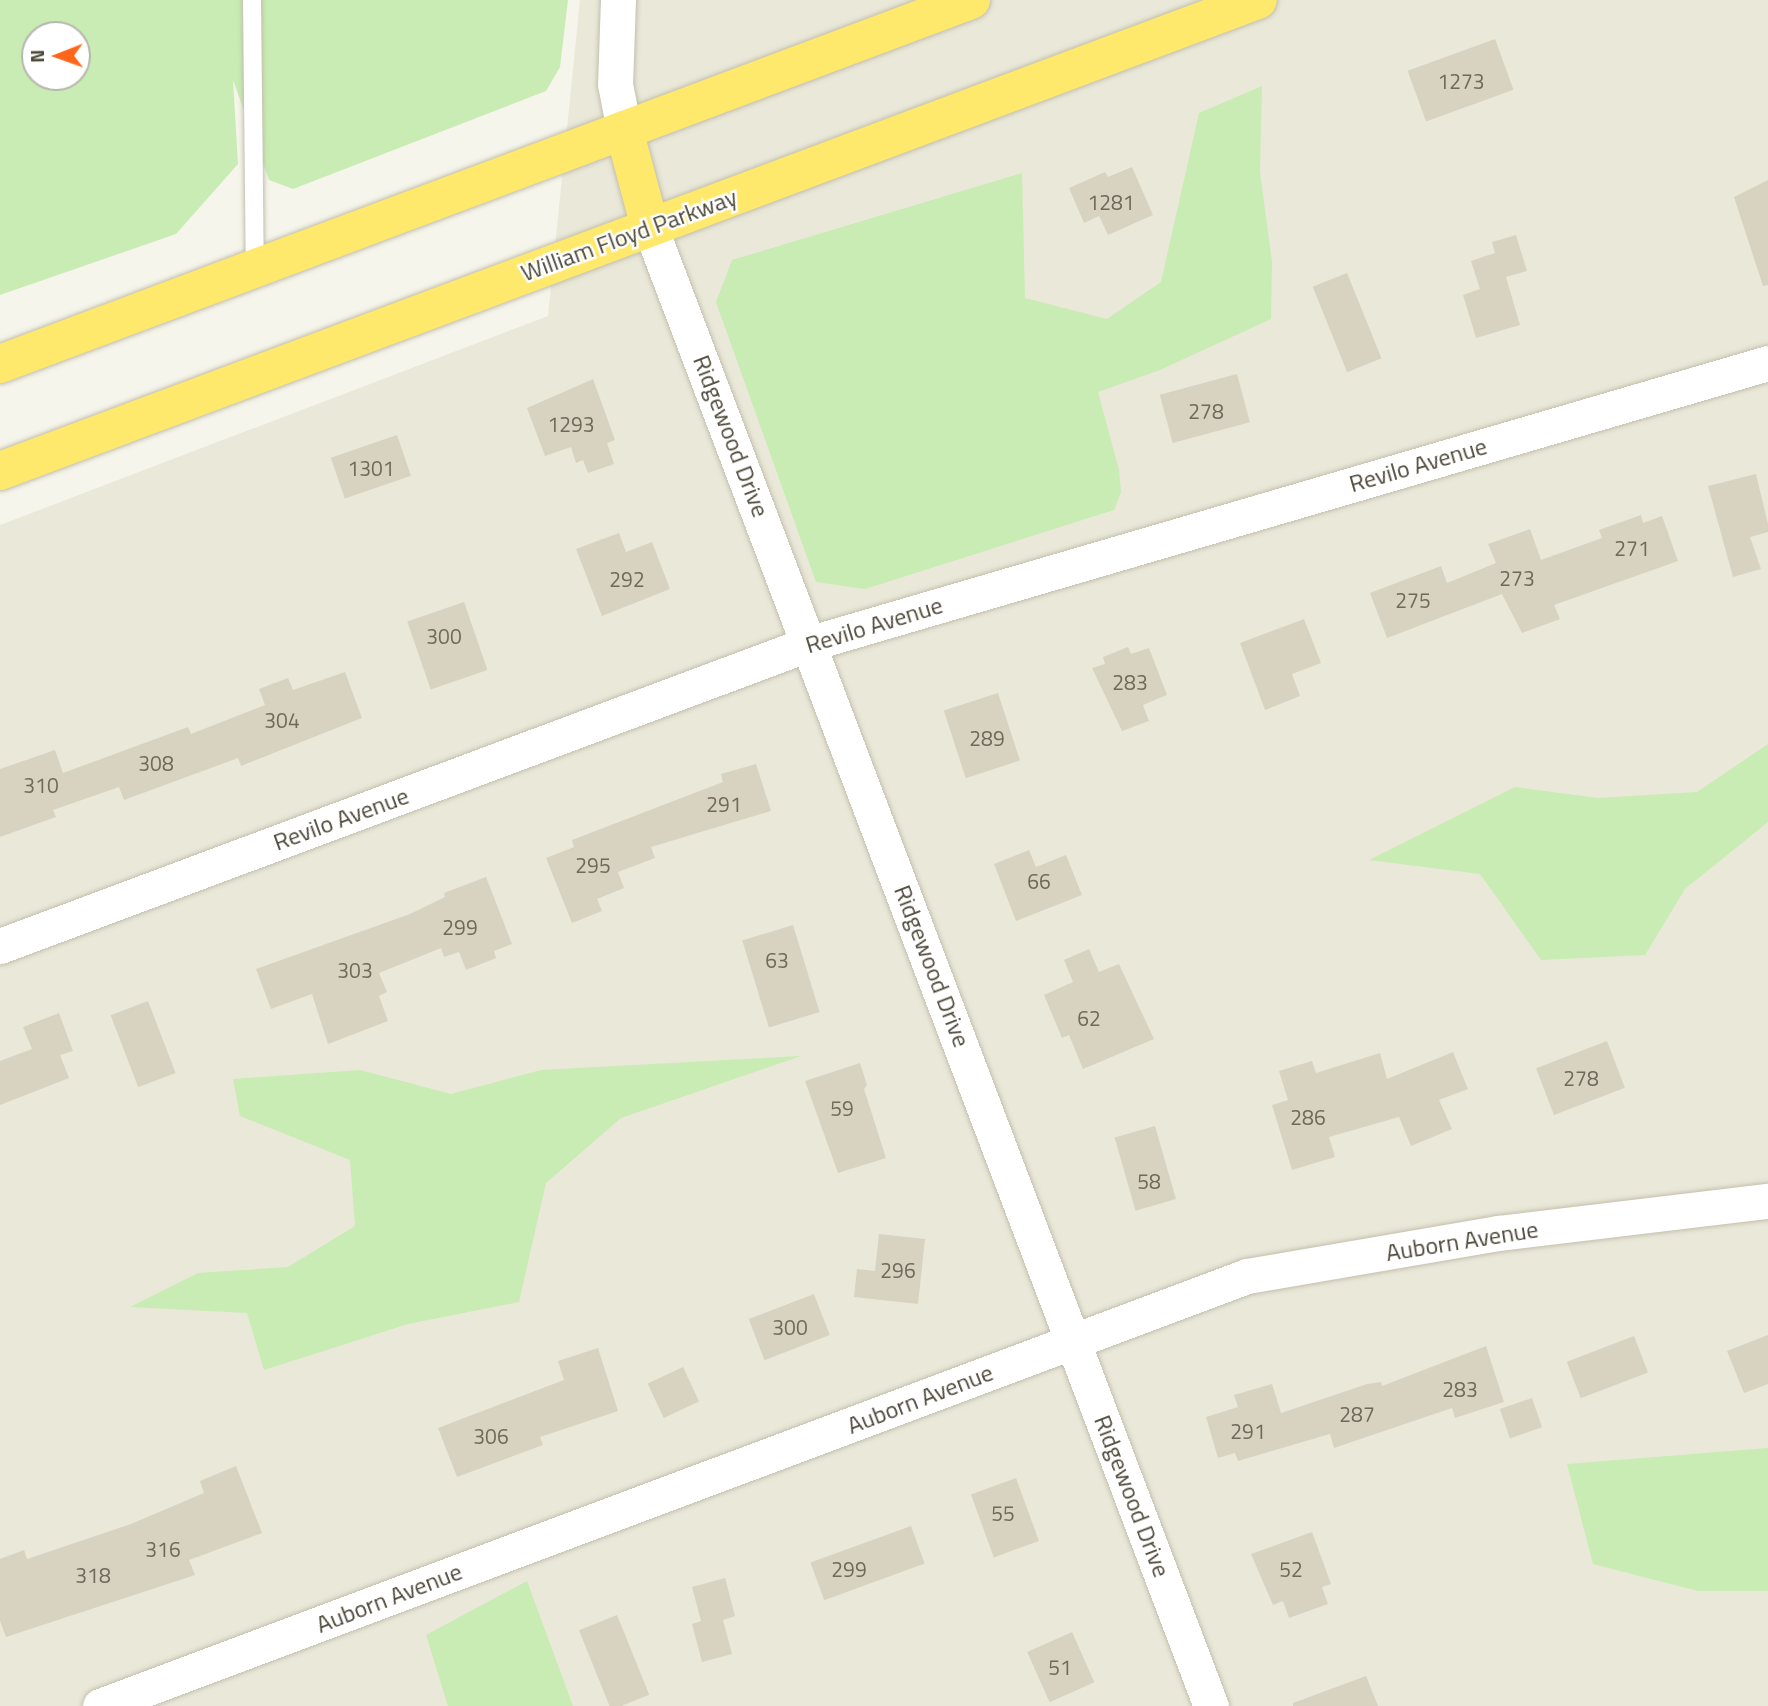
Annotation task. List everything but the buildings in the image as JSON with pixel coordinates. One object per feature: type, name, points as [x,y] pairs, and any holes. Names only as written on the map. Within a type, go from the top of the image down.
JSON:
[{"type":"highway","points":[[0,363],[971,0]]},
{"type":"highway","name":"William Floyd Parkway","points":[[0,471],[1258,0]]},
{"type":"highway","points":[[624,130],[650,227]]},
{"type":"street","points":[[618,0],[615,84],[624,130]]},
{"type":"street","name":"Ridgewood Drive","points":[[650,227],[811,643],[1211,1706]]},
{"type":"street","name":"Revilo Avenue","points":[[0,946],[811,643],[1768,363]]},
{"type":"street","name":"Auborn Avenue","points":[[100,1706],[1247,1276],[1498,1233],[1768,1201]]},
{"type":"lane","points":[[251,0],[255,267]]},
{"type":"shaded area","points":[[580,0],[1768,0],[1768,1706],[0,1706],[0,525],[548,316]]},
{"type":"green space","points":[[0,0],[568,0],[560,67],[546,91],[293,189],[269,180],[233,80],[238,164],[176,234],[0,295]]},
{"type":"green space","points":[[1262,86],[1260,172],[1272,262],[1271,319],[1160,370],[1098,392],[1119,470],[1121,492],[1114,510],[865,589],[816,582],[716,302],[732,260],[1022,173],[1025,298],[1107,319],[1161,282],[1199,113]]},
{"type":"green space","points":[[1768,744],[1768,822],[1685,889],[1645,955],[1541,960],[1480,874],[1369,860],[1515,787],[1598,798],[1697,792]]},
{"type":"green space","points":[[801,1056],[621,1118],[546,1183],[519,1302],[408,1324],[264,1370],[247,1313],[130,1307],[198,1273],[288,1267],[355,1226],[350,1160],[240,1116],[233,1079],[360,1070],[451,1094],[541,1070]]},
{"type":"green space","points":[[1768,1448],[1768,1591],[1698,1591],[1593,1564],[1567,1464]]},
{"type":"green space","points":[[527,1581],[573,1706],[448,1706],[426,1635]]}]
